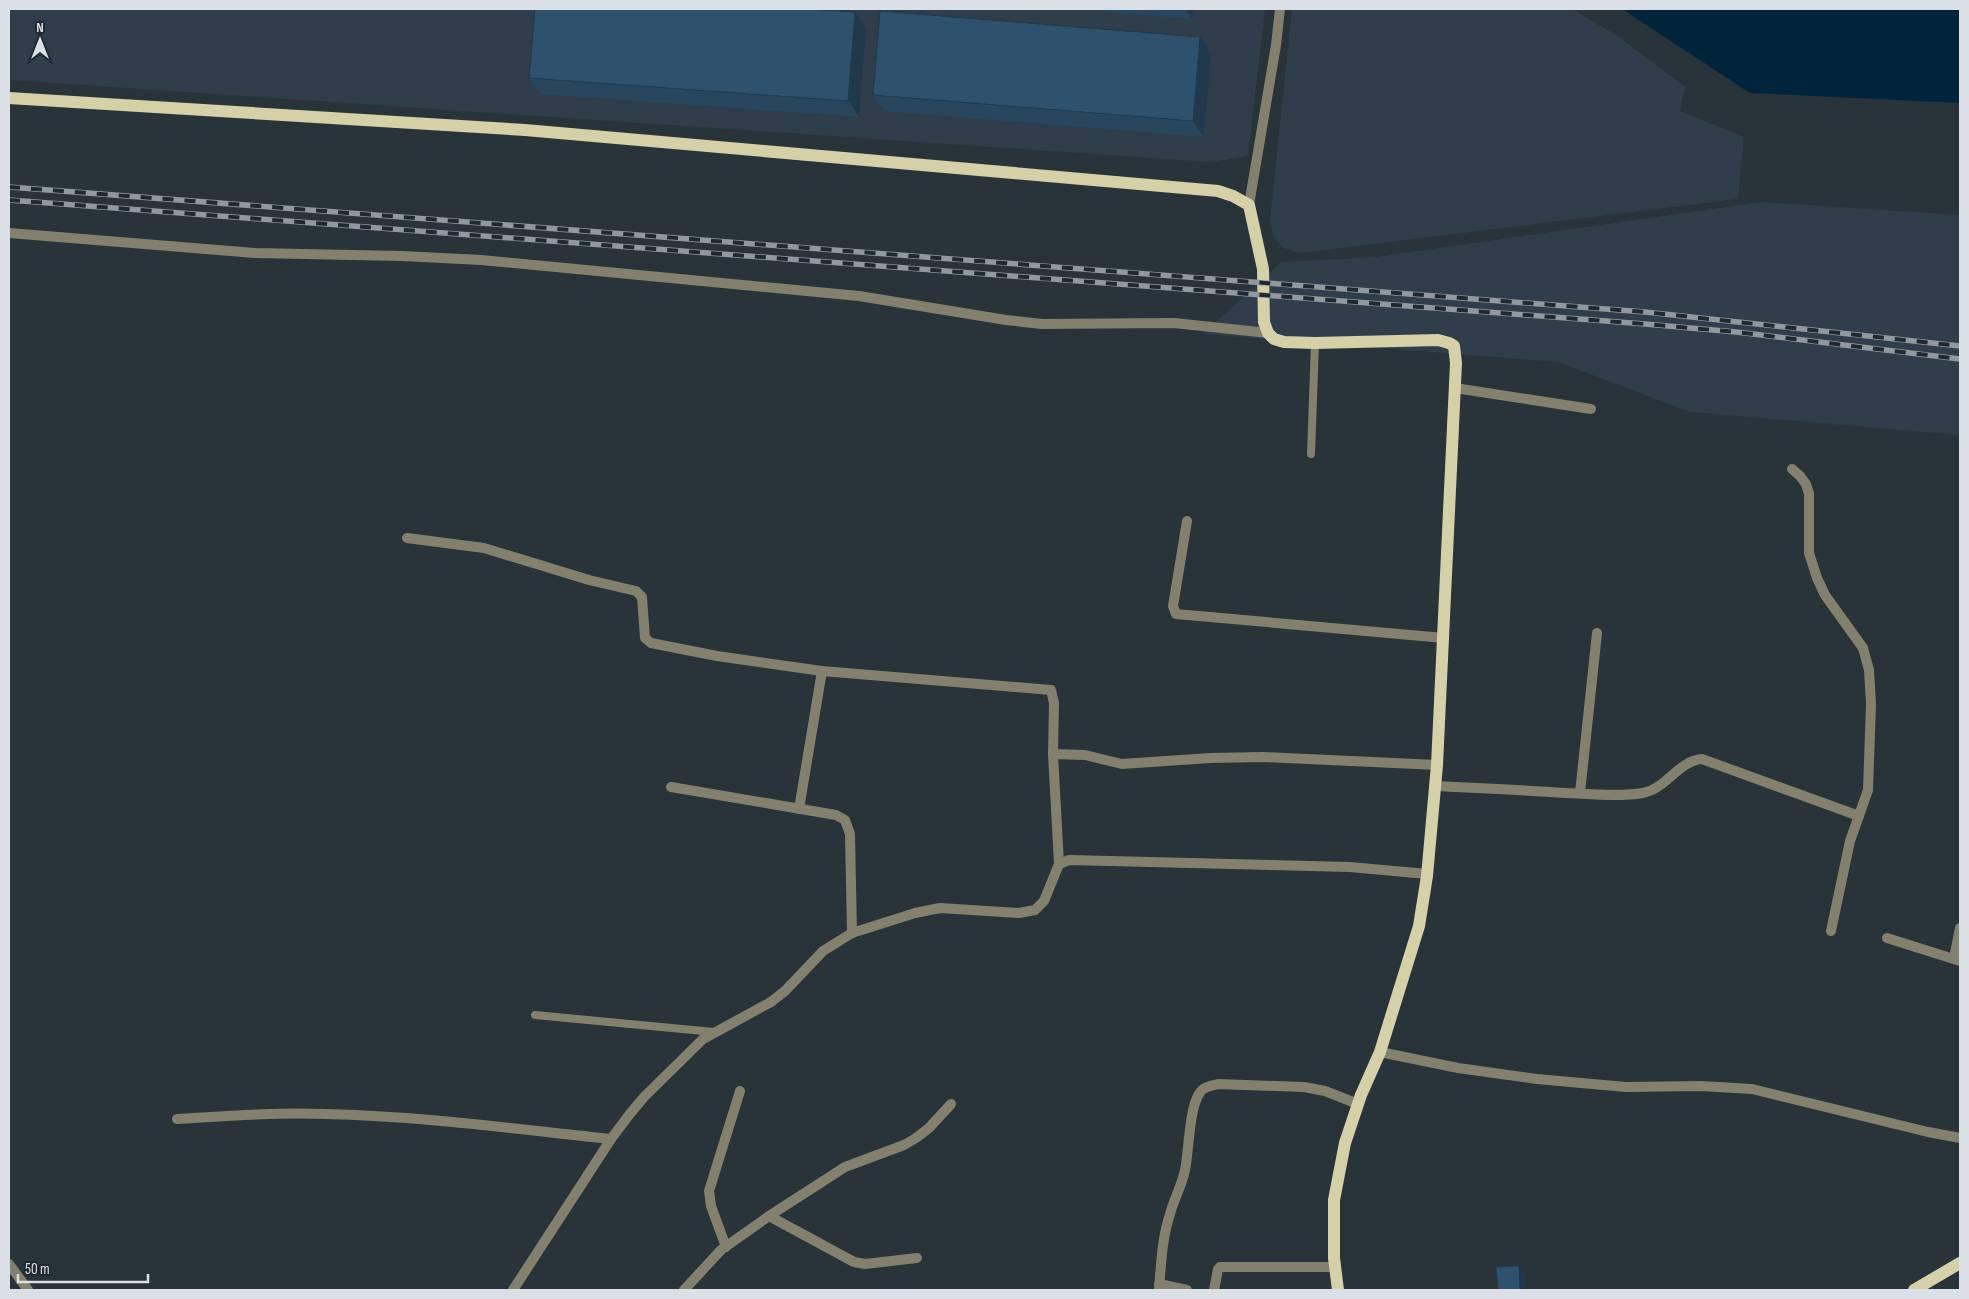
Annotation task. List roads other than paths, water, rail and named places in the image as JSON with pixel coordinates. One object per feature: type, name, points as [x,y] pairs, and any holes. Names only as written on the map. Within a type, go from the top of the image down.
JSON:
[{"type":"main road","points":[[9,98],[524,130],[1218,191],[1250,205],[1263,269],[1264,322],[1268,334],[1274,339],[1284,342],[1314,343],[1438,340],[1454,346],[1456,354],[1455,388],[1444,638],[1436,786],[1427,874],[1420,926],[1380,1052],[1358,1104],[1345,1143],[1334,1200],[1335,1267],[1338,1290]]},
{"type":"main road","points":[[1914,1290],[1960,1264]]},
{"type":"street","points":[[1250,205],[1280,9]]},
{"type":"street","points":[[9,233],[255,254],[402,256],[481,260],[859,296],[1042,324],[1174,323],[1268,334]]},
{"type":"street","points":[[1455,388],[1591,409]]},
{"type":"street","points":[[1792,469],[1806,484],[1809,494],[1809,546],[1812,565],[1825,594],[1856,638],[1866,658],[1871,704],[1870,776],[1868,790],[1850,841],[1831,931]]},
{"type":"street","points":[[1187,521],[1173,606],[1176,614],[1444,638]]},
{"type":"street","points":[[408,538],[484,548],[583,578],[636,591],[642,596],[644,635],[647,642],[717,656],[822,671],[1051,690],[1054,703],[1053,754],[1059,864],[1044,901],[1035,910],[1019,913],[940,908],[922,911],[852,933],[823,951],[785,991],[759,1010],[714,1032],[692,1049],[644,1097],[611,1140],[513,1290]]},
{"type":"street","points":[[1580,793],[1597,633]]},
{"type":"street","points":[[800,809],[822,671]]},
{"type":"street","points":[[1053,754],[1085,755],[1122,764],[1263,756],[1437,765]]},
{"type":"street","points":[[1436,786],[1580,793],[1645,793],[1661,786],[1691,761],[1702,759],[1859,816]]},
{"type":"street","points":[[671,787],[836,815],[845,820],[850,834],[852,933]]},
{"type":"street","points":[[1059,864],[1076,859],[1350,867],[1427,874]]},
{"type":"street","points":[[1887,938],[1957,960],[1960,928]]},
{"type":"street","points":[[1380,1052],[1458,1068],[1626,1087],[1701,1086],[1752,1089],[1960,1138]]},
{"type":"street","points":[[1187,1290],[1159,1287],[1167,1225],[1185,1171],[1194,1108],[1202,1090],[1208,1086],[1218,1084],[1304,1087],[1325,1091],[1358,1104]]},
{"type":"street","points":[[726,1247],[711,1206],[709,1191],[740,1091]]},
{"type":"street","points":[[684,1290],[705,1266],[726,1247],[769,1216],[840,1170],[916,1138],[929,1128],[951,1104]]},
{"type":"street","points":[[177,1119],[323,1114],[382,1116],[440,1120],[611,1140]]},
{"type":"street","points":[[769,1216],[854,1262],[865,1264],[917,1258]]},
{"type":"street","points":[[9,1264],[28,1290]]},
{"type":"street","points":[[1214,1290],[1220,1267],[1335,1267]]},
{"type":"lane","points":[[1311,454],[1314,343]]},
{"type":"lane","points":[[534,1015],[714,1032]]},
{"type":"water","points":[[1622,9],[1960,9],[1960,103],[1750,93]]},
{"type":"railway","points":[[9,187],[1645,312],[1960,346]]},
{"type":"railway","points":[[9,200],[1645,324],[1736,332],[1960,359]]}]
